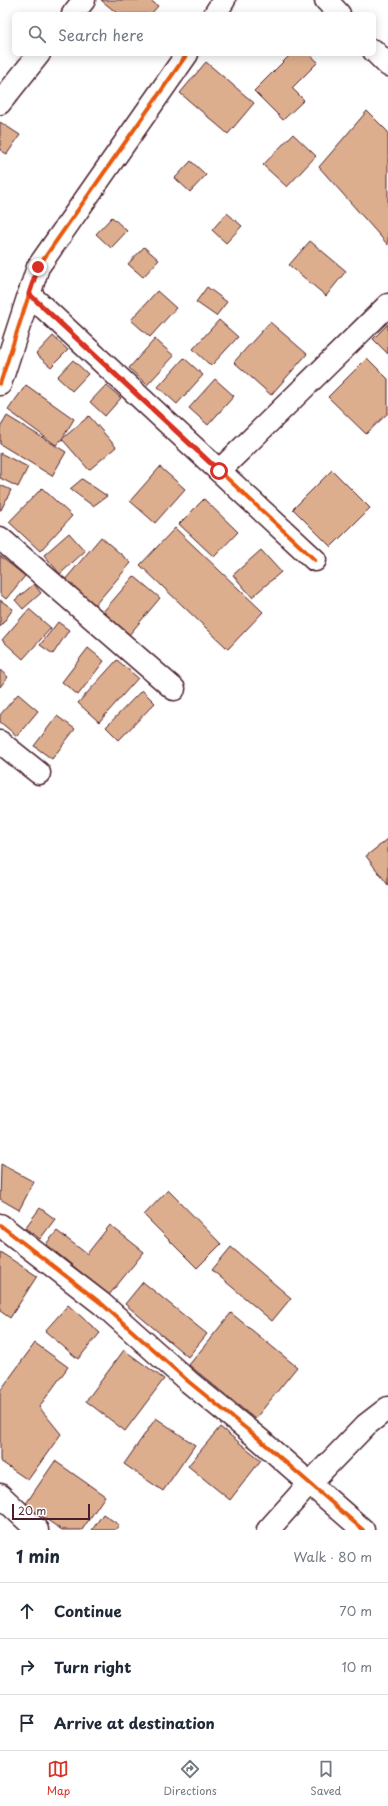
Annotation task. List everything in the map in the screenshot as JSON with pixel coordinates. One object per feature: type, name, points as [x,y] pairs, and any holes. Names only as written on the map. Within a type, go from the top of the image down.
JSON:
[{"type":"street","points":[[74,12],[84,0]]},
{"type":"street","points":[[216,12],[224,0]]},
{"type":"street","points":[[326,0],[337,12]]},
{"type":"street","points":[[376,52],[388,65]]},
{"type":"street","points":[[0,103],[37,56]]},
{"type":"street","points":[[0,384],[38,267],[186,56]]},
{"type":"street","points":[[29,294],[314,560]]},
{"type":"street","points":[[219,471],[388,305]]},
{"type":"street","points":[[0,538],[174,689]]},
{"type":"street","points":[[0,742],[39,774]]},
{"type":"street","points":[[0,1224],[102,1304],[188,1382],[259,1439],[363,1530]]},
{"type":"street","points":[[268,1530],[310,1483],[366,1425],[388,1408]]},
{"type":"street","points":[[0,1495],[37,1530]]},
{"type":"building","points":[[101,0],[150,0],[158,6],[153,12],[116,12]]},
{"type":"building","points":[[289,56],[311,56],[318,62],[292,88],[304,100],[283,120],[254,91]]},
{"type":"building","points":[[206,62],[254,103],[228,134],[180,93]]},
{"type":"building","points":[[367,111],[388,132],[388,245],[319,167]]},
{"type":"building","points":[[0,122],[20,135],[7,154],[0,150]]},
{"type":"building","points":[[293,134],[316,156],[287,187],[263,165]]},
{"type":"building","points":[[191,161],[206,175],[190,192],[175,178]]},
{"type":"building","points":[[227,213],[242,226],[226,243],[212,230]]},
{"type":"building","points":[[112,217],[127,231],[111,248],[96,234]]},
{"type":"building","points":[[310,241],[346,271],[326,296],[289,265]]},
{"type":"building","points":[[144,247],[159,260],[143,277],[128,264]]},
{"type":"building","points":[[207,287],[227,302],[216,316],[196,302]]},
{"type":"building","points":[[157,291],[176,308],[150,337],[131,320]]},
{"type":"building","points":[[219,320],[238,337],[211,366],[193,349]]},
{"type":"building","points":[[270,322],[307,354],[271,395],[234,362]]},
{"type":"building","points":[[388,324],[388,354],[373,339]]},
{"type":"building","points":[[53,336],[68,350],[51,367],[36,354]]},
{"type":"building","points":[[155,339],[174,356],[147,385],[129,368]]},
{"type":"building","points":[[184,358],[203,375],[177,404],[158,387]]},
{"type":"building","points":[[367,358],[388,379],[388,413],[366,434],[328,397]]},
{"type":"building","points":[[73,360],[88,374],[72,391],[57,377]]},
{"type":"building","points":[[215,379],[234,396],[208,425],[189,408]]},
{"type":"building","points":[[26,385],[74,419],[62,439],[56,445],[8,410]]},
{"type":"building","points":[[106,385],[121,398],[105,416],[90,402]]},
{"type":"building","points":[[7,416],[66,452],[52,476],[0,444],[0,428]]},
{"type":"building","points":[[89,416],[116,447],[89,470],[62,439]]},
{"type":"building","points":[[0,453],[28,467],[18,487],[0,478]]},
{"type":"building","points":[[160,467],[185,489],[155,523],[130,501]]},
{"type":"building","points":[[332,470],[370,508],[331,547],[293,509]]},
{"type":"building","points":[[82,479],[107,496],[93,506],[70,489]]},
{"type":"building","points":[[0,485],[11,490],[1,510],[0,510]]},
{"type":"building","points":[[42,488],[72,516],[40,551],[9,522]]},
{"type":"building","points":[[204,499],[238,532],[214,557],[179,524]]},
{"type":"building","points":[[175,528],[263,612],[228,649],[140,565]]},
{"type":"building","points":[[69,533],[85,551],[60,574],[44,555]]},
{"type":"building","points":[[101,537],[131,563],[94,606],[64,581]]},
{"type":"building","points":[[261,550],[281,572],[252,597],[233,575]]},
{"type":"building","points":[[0,556],[25,576],[6,599],[0,594]]},
{"type":"building","points":[[134,576],[160,598],[129,635],[102,613]]},
{"type":"building","points":[[34,584],[41,593],[23,609],[15,600]]},
{"type":"building","points":[[0,600],[13,609],[0,627]]},
{"type":"building","points":[[29,609],[51,628],[23,659],[2,640]]},
{"type":"building","points":[[58,622],[69,630],[53,654],[40,645]]},
{"type":"building","points":[[88,648],[104,661],[78,695],[62,682]]},
{"type":"building","points":[[117,660],[138,678],[99,722],[78,703]]},
{"type":"building","points":[[0,670],[8,677],[0,687]]},
{"type":"building","points":[[142,690],[155,703],[119,740],[106,727]]},
{"type":"building","points":[[18,694],[38,711],[17,736],[0,722],[0,715]]},
{"type":"building","points":[[57,716],[75,729],[52,759],[34,746]]},
{"type":"building","points":[[388,839],[388,885],[366,856]]},
{"type":"building","points":[[1,1164],[34,1182],[19,1210],[0,1199]]},
{"type":"building","points":[[168,1190],[221,1244],[197,1268],[144,1215]]},
{"type":"building","points":[[40,1208],[55,1219],[40,1239],[25,1228]]},
{"type":"building","points":[[110,1225],[144,1252],[109,1295],[46,1244],[57,1231],[87,1254]]},
{"type":"building","points":[[231,1247],[291,1298],[272,1321],[212,1270]]},
{"type":"building","points":[[0,1252],[37,1276],[10,1318],[0,1311]]},
{"type":"building","points":[[143,1282],[207,1334],[188,1357],[125,1304]]},
{"type":"building","points":[[68,1305],[100,1333],[78,1359],[45,1331]]},
{"type":"building","points":[[231,1313],[297,1367],[255,1419],[189,1365]]},
{"type":"building","points":[[35,1343],[68,1367],[39,1407],[61,1434],[28,1480],[0,1461],[0,1391]]},
{"type":"building","points":[[124,1350],[164,1379],[125,1431],[86,1401]]},
{"type":"building","points":[[156,1418],[195,1445],[163,1491],[124,1464]]},
{"type":"building","points":[[220,1427],[261,1460],[230,1500],[188,1466]]},
{"type":"building","points":[[55,1461],[105,1496],[82,1530],[62,1530],[25,1505]]},
{"type":"building","points":[[103,1514],[119,1525],[115,1530],[92,1530]]},
{"type":"cycle path","points":[[0,384],[38,267],[186,56]]},
{"type":"cycle path","points":[[29,294],[315,560]]},
{"type":"cycle path","points":[[0,1225],[102,1304],[189,1382],[259,1439],[363,1530]]},
{"type":"route","points":[[38,267],[29,294],[219,471]]}]
